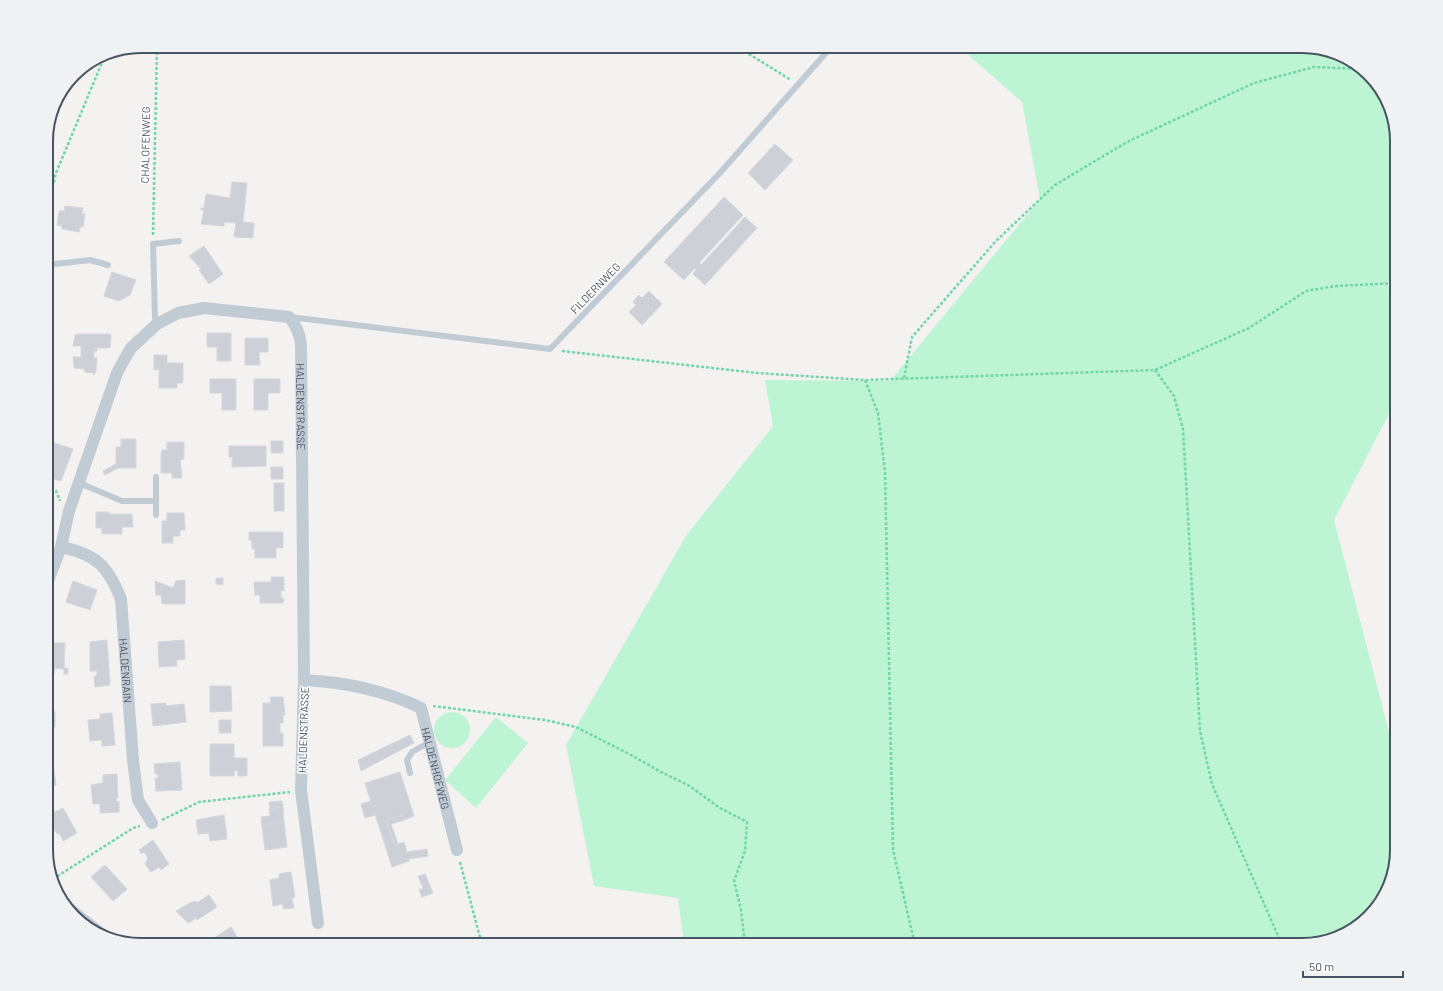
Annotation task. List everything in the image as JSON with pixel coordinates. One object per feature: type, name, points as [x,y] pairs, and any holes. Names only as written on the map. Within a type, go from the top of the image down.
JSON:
[{"type":"street","points":[[53,568],[61,547],[69,510],[117,373],[131,348],[157,324],[178,313],[204,308],[289,317]]},
{"type":"street","name":"HALDENSTRASSE","points":[[289,317],[295,324],[300,335],[301,346],[304,680],[301,790],[318,923]]},
{"type":"street","name":"HALDENRAIN","points":[[61,547],[76,550],[96,559],[113,577],[121,599],[133,760],[138,800],[152,824]]},
{"type":"street","points":[[304,680],[335,682],[404,700],[421,708]]},
{"type":"street","name":"HALDENHOFWEG","points":[[421,708],[457,850]]},
{"type":"lane","name":"FILDERNWEG","points":[[550,349],[719,174],[826,53]]},
{"type":"lane","points":[[157,324],[155,318],[153,244],[179,241]]},
{"type":"lane","points":[[53,264],[90,260],[108,265]]},
{"type":"lane","points":[[289,317],[550,349]]},
{"type":"lane","points":[[156,477],[156,515]]},
{"type":"lane","points":[[79,483],[122,501],[156,501]]},
{"type":"lane","points":[[410,773],[406,760],[412,752],[430,742]]},
{"type":"path","name":"CHALOFENWEG","points":[[153,244],[157,53]]},
{"type":"path","points":[[748,53],[779,72]]},
{"type":"path","points":[[53,185],[56,173],[102,62]]},
{"type":"path","points":[[904,378],[912,337],[996,241],[1055,185],[1126,142],[1254,83],[1314,67],[1352,69]]},
{"type":"path","points":[[550,349],[757,373],[865,380],[1155,370],[1249,328],[1306,291],[1336,286],[1390,283]]},
{"type":"path","points":[[1155,370],[1174,396],[1183,429],[1200,731],[1212,784],[1279,938]]},
{"type":"path","points":[[865,380],[878,413],[885,472],[894,850],[913,938]]},
{"type":"path","points":[[53,490],[56,491],[62,507],[69,510]]},
{"type":"path","points":[[421,708],[437,706],[545,720],[576,727],[688,785],[720,808],[747,822],[744,851],[734,881],[741,910],[744,938]]},
{"type":"path","points":[[58,876],[133,828],[152,824],[198,802],[301,790]]},
{"type":"path","points":[[457,850],[480,938]]},
{"type":"green space","points":[[966,53],[1307,53],[1330,58],[1351,68],[1368,83],[1381,102],[1387,119],[1390,142],[1390,281],[1388,281],[1390,298],[1390,412],[1334,520],[1390,736],[1390,850],[1387,872],[1381,889],[1368,908],[1351,923],[1330,933],[1307,938],[683,938],[678,898],[594,886],[566,745],[686,536],[773,426],[765,380],[890,381],[1040,199],[1022,102]]},
{"type":"green space","points":[[455,712],[465,717],[469,723],[469,737],[465,743],[459,747],[449,748],[439,743],[435,737],[434,727],[439,717],[445,713]]},
{"type":"green space","points":[[496,717],[528,743],[476,808],[445,780]]},
{"type":"building","points":[[775,144],[793,160],[765,190],[748,173]]},
{"type":"building","points":[[232,182],[247,183],[243,222],[254,223],[253,238],[234,237],[236,223],[224,222],[224,226],[201,224],[204,210],[201,210],[201,208],[204,208],[206,194],[230,198]]},
{"type":"building","points":[[724,197],[743,215],[699,263],[701,265],[745,217],[757,228],[705,285],[693,274],[696,270],[695,268],[684,280],[664,262]]},
{"type":"building","points":[[65,206],[83,208],[82,214],[85,214],[83,227],[80,227],[79,232],[62,229],[62,226],[57,225],[59,211],[64,211]]},
{"type":"building","points":[[204,246],[223,274],[209,284],[199,270],[201,269],[189,256]]},
{"type":"building","points":[[112,272],[136,280],[130,295],[119,301],[104,296]]},
{"type":"building","points":[[649,291],[662,304],[642,325],[629,312],[636,305],[633,302],[639,295],[642,298]]},
{"type":"building","points":[[207,333],[231,333],[231,361],[217,361],[217,347],[207,347]]},
{"type":"building","points":[[110,334],[111,336],[110,348],[97,348],[97,351],[94,351],[94,358],[97,358],[94,375],[94,373],[85,372],[84,369],[74,368],[73,357],[81,357],[81,346],[73,346],[75,335]]},
{"type":"building","points":[[245,338],[268,338],[268,352],[259,352],[260,365],[245,365]]},
{"type":"building","points":[[154,355],[167,355],[167,363],[183,363],[183,383],[177,383],[177,388],[159,388],[159,369],[154,370]]},
{"type":"building","points":[[210,379],[236,379],[236,410],[222,410],[222,393],[210,393]]},
{"type":"building","points":[[254,379],[280,379],[280,393],[268,393],[268,410],[254,410]]},
{"type":"building","points":[[121,439],[136,439],[136,468],[118,468],[116,464],[116,447],[121,447]]},
{"type":"building","points":[[271,441],[283,441],[283,453],[271,453]]},
{"type":"building","points":[[53,442],[73,449],[61,481],[53,479]]},
{"type":"building","points":[[167,442],[184,442],[184,459],[180,460],[182,478],[172,478],[172,473],[161,473],[161,455],[162,450],[167,450]]},
{"type":"building","points":[[229,446],[266,446],[266,466],[232,467],[232,457],[229,457]]},
{"type":"building","points":[[116,464],[118,468],[105,475],[103,471]]},
{"type":"building","points":[[271,467],[283,467],[283,479],[271,479]]},
{"type":"building","points":[[274,483],[284,483],[284,511],[274,511]]},
{"type":"building","points":[[96,512],[109,512],[109,514],[132,514],[133,527],[122,527],[122,534],[102,534],[102,528],[96,528]]},
{"type":"building","points":[[167,513],[184,513],[185,530],[180,530],[180,536],[173,536],[173,543],[162,543],[162,521],[167,521]]},
{"type":"building","points":[[249,532],[283,532],[283,548],[276,548],[276,558],[255,558],[255,549],[252,549],[252,541],[249,540]]},
{"type":"building","points":[[271,577],[284,577],[284,591],[281,590],[281,598],[284,598],[283,603],[260,603],[260,595],[255,595],[254,582],[271,582]]},
{"type":"building","points":[[216,578],[223,578],[223,585],[216,584]]},
{"type":"building","points":[[185,580],[185,604],[162,604],[161,595],[156,595],[155,581],[173,588],[176,581]]},
{"type":"building","points":[[73,581],[97,590],[90,610],[66,602]]},
{"type":"building","points":[[107,640],[110,685],[95,687],[94,677],[97,675],[97,671],[90,671],[90,642]]},
{"type":"building","points":[[184,640],[185,659],[176,660],[177,666],[159,667],[158,642]]},
{"type":"building","points":[[53,643],[65,643],[64,668],[68,668],[68,674],[64,674],[64,669],[55,668],[54,673]]},
{"type":"building","points":[[210,686],[231,686],[232,711],[210,712]]},
{"type":"building","points":[[270,697],[283,697],[285,715],[283,715],[283,723],[280,723],[280,733],[283,733],[283,746],[263,746],[263,703],[271,703]]},
{"type":"building","points":[[166,703],[166,706],[184,704],[186,722],[153,726],[151,704]]},
{"type":"building","points":[[53,712],[55,712],[55,727],[53,727]]},
{"type":"building","points":[[112,713],[115,745],[102,746],[102,740],[90,741],[88,720],[100,719],[100,714]]},
{"type":"building","points":[[219,720],[231,720],[231,733],[219,733]]},
{"type":"building","points":[[410,735],[414,743],[361,771],[358,760]]},
{"type":"building","points":[[210,744],[234,744],[234,758],[247,758],[247,776],[238,776],[238,771],[234,771],[234,776],[210,776]]},
{"type":"building","points":[[180,762],[182,790],[156,791],[155,778],[158,778],[158,774],[155,774],[154,764]]},
{"type":"building","points":[[53,763],[56,785],[53,786]]},
{"type":"building","points":[[400,772],[414,816],[404,820],[402,815],[386,820],[395,845],[404,842],[407,852],[427,849],[428,856],[409,859],[409,861],[392,867],[365,783]]},
{"type":"building","points":[[117,774],[118,798],[116,799],[116,802],[119,801],[119,812],[100,813],[100,804],[93,804],[91,785],[103,783],[103,775]]},
{"type":"building","points":[[282,801],[283,807],[270,809],[269,802]]},
{"type":"building","points":[[371,801],[375,815],[365,818],[361,804]]},
{"type":"building","points":[[283,807],[284,822],[262,825],[261,817],[270,816],[269,809]]},
{"type":"building","points":[[63,808],[77,833],[63,841],[59,833],[57,834],[53,827],[53,813]]},
{"type":"building","points":[[224,815],[227,839],[210,841],[209,833],[198,834],[196,820]]},
{"type":"building","points":[[402,815],[404,820],[391,824],[398,844],[395,845],[386,820]]},
{"type":"building","points":[[284,822],[287,847],[265,850],[262,825]]},
{"type":"building","points":[[153,840],[169,864],[161,870],[159,867],[151,872],[145,864],[148,858],[144,852],[142,854],[139,850]]},
{"type":"building","points":[[105,865],[127,889],[113,901],[91,877]]},
{"type":"building","points":[[291,872],[295,897],[292,898],[294,908],[283,909],[283,904],[273,906],[270,880],[279,878],[279,874]]},
{"type":"building","points":[[425,874],[433,893],[422,897],[419,890],[423,888],[418,876]]},
{"type":"building","points":[[209,895],[217,907],[197,920],[196,918],[188,923],[176,911],[190,903],[196,901],[197,903]]},
{"type":"building","points":[[231,927],[238,938],[214,938]]}]
